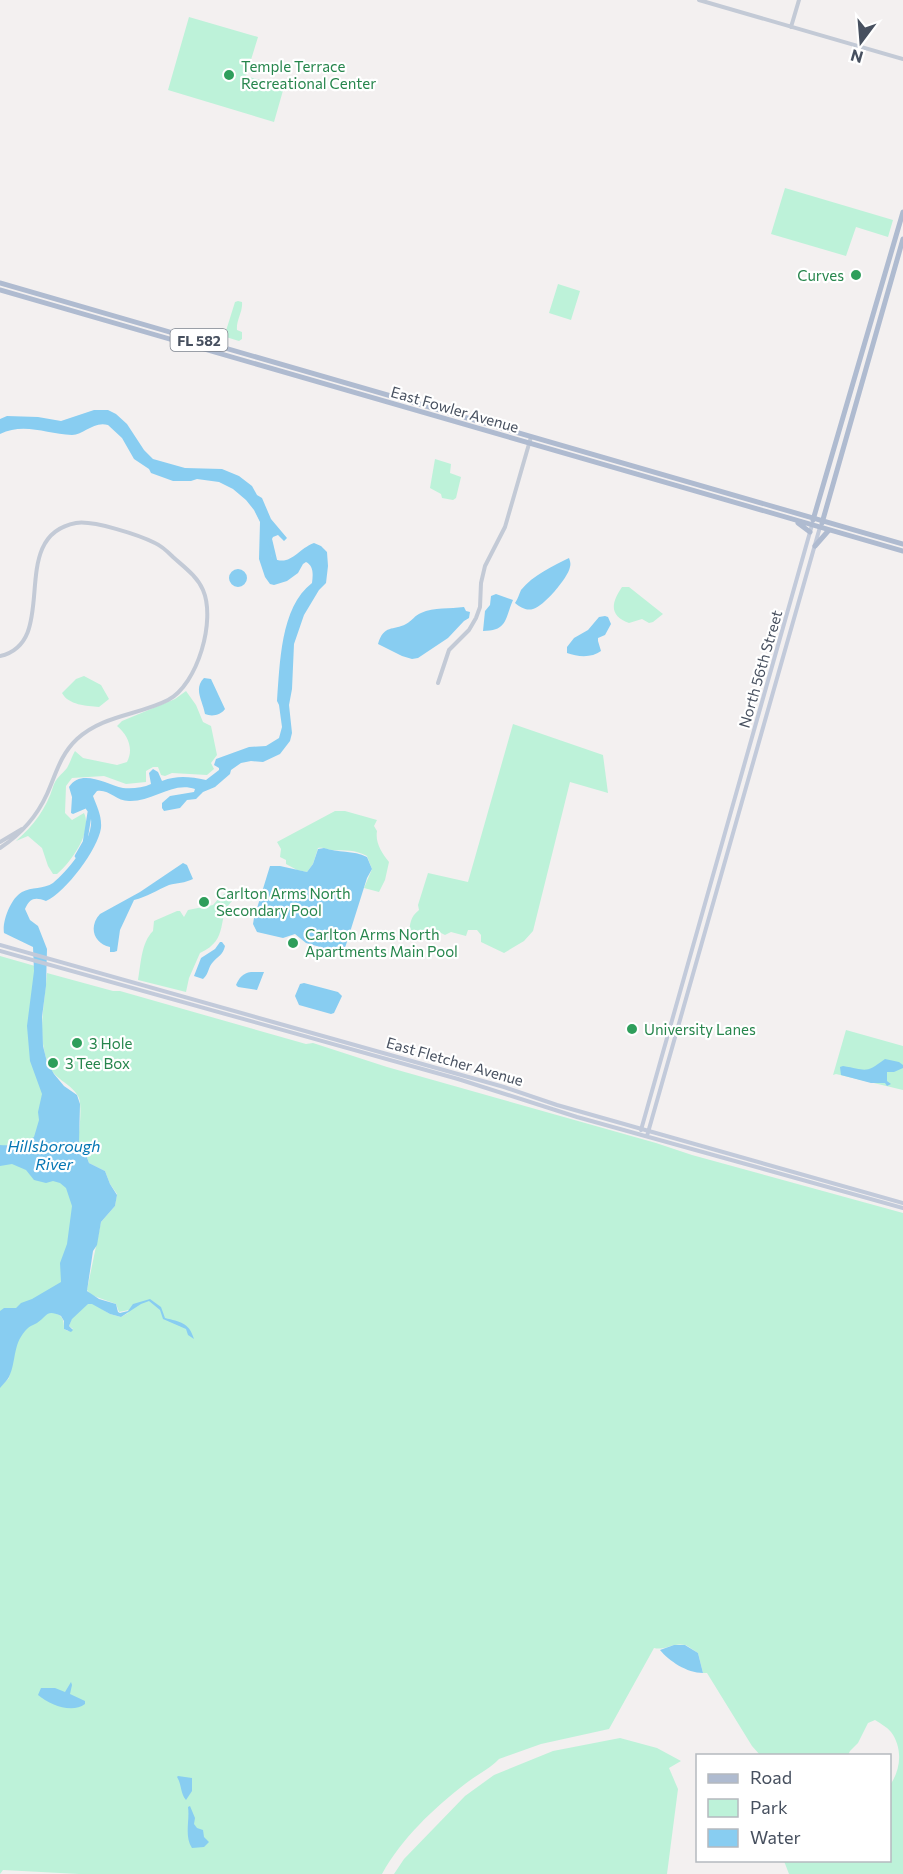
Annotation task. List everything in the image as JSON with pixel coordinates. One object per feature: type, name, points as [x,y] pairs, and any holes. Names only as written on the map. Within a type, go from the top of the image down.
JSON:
[{"type":"main road","points":[[811,517],[817,504],[903,212]]},
{"type":"main road","name":"North 56th Street","points":[[647,1136],[903,239]]},
{"type":"main road","points":[[893,247],[900,249]]},
{"type":"main road","name":"East Fowler Avenue","points":[[0,283],[841,525],[903,548]]},
{"type":"main road","name":"East Fowler Avenue","points":[[0,290],[794,520],[885,546],[903,548]]},
{"type":"main road","points":[[880,292],[887,294]]},
{"type":"main road","points":[[458,423],[508,434],[513,432]]},
{"type":"main road","points":[[697,492],[700,490],[734,498],[738,496]]},
{"type":"main road","points":[[825,511],[830,518],[841,525]]},
{"type":"main road","name":"North 56th Street","points":[[640,1134],[812,525],[811,517]]},
{"type":"main road","points":[[794,520],[810,532]]},
{"type":"main road","points":[[815,546],[829,530]]},
{"type":"main road","name":"East Fletcher Avenue","points":[[0,945],[26,956]]},
{"type":"main road","name":"East Fletcher Avenue","points":[[0,951],[26,956],[458,1079],[577,1117],[903,1209]]},
{"type":"main road","name":"East Fletcher Avenue","points":[[54,964],[388,1054],[504,1087],[556,1105],[903,1203]]},
{"type":"main road","points":[[678,1000],[683,1004],[680,1019]]},
{"type":"main road","points":[[670,1028],[678,1030]]},
{"type":"street","points":[[699,0],[903,59]]},
{"type":"street","points":[[791,27],[799,0]]},
{"type":"street","points":[[438,684],[449,650],[469,630],[476,618],[480,607],[481,583],[485,566],[505,527],[531,437]]},
{"type":"street","points":[[0,656],[15,650],[25,639],[30,625],[40,552],[51,536],[70,525],[84,522],[94,524],[158,545],[196,579],[207,604],[208,616],[205,633],[194,671],[183,688],[167,700],[100,723],[76,740],[60,761],[39,809],[20,834],[0,848]]},
{"type":"street","points":[[0,842],[22,829]]},
{"type":"green space","points":[[189,17],[258,37],[246,76],[284,87],[274,122],[168,90]]},
{"type":"green space","points":[[785,188],[893,220],[888,237],[856,227],[846,256],[771,234]]},
{"type":"green space","points":[[558,284],[580,291],[571,320],[549,313]]},
{"type":"green space","points":[[235,302],[242,302],[237,326],[237,330],[242,332],[242,339],[239,341],[226,337],[225,334]]},
{"type":"green space","points":[[435,459],[451,464],[450,473],[461,477],[456,498],[453,500],[442,498],[441,494],[430,488]]},
{"type":"green space","points":[[622,587],[629,587],[663,614],[649,623],[642,619],[629,623],[618,617],[614,604]]},
{"type":"green space","points":[[84,676],[101,685],[109,699],[99,707],[73,702],[62,693],[76,679]]},
{"type":"green space","points":[[186,691],[196,705],[203,722],[211,726],[217,755],[211,763],[214,769],[207,775],[172,773],[165,776],[161,775],[158,767],[153,767],[146,771],[146,782],[126,784],[104,776],[72,778],[66,786],[65,813],[72,820],[84,813],[86,829],[74,854],[57,874],[53,874],[48,866],[42,848],[28,836],[16,841],[39,816],[55,782],[67,768],[75,751],[83,758],[117,765],[127,762],[130,752],[129,742],[117,726],[122,721],[175,699]]},
{"type":"green space","points":[[513,724],[603,755],[608,793],[570,782],[533,931],[524,941],[504,953],[481,942],[481,935],[477,930],[468,930],[466,936],[451,932],[445,935],[433,929],[427,938],[409,935],[410,924],[419,910],[418,905],[428,873],[468,882]]},
{"type":"green space","points":[[335,811],[345,811],[377,820],[374,826],[377,831],[378,844],[389,862],[385,880],[379,892],[364,888],[372,869],[367,856],[362,854],[318,848],[313,864],[307,872],[286,864],[286,860],[280,857],[281,849],[277,842]]},
{"type":"green space","points":[[228,891],[234,893],[233,900],[225,913],[219,935],[210,947],[200,953],[189,978],[186,992],[138,980],[144,948],[153,931],[154,921],[177,911],[180,911],[184,917],[188,910],[213,905]]},
{"type":"green space","points":[[0,956],[42,968],[35,1035],[90,1208],[55,1313],[61,1317],[64,1329],[68,1331],[73,1329],[69,1326],[72,1318],[88,1303],[121,1317],[129,1310],[119,1312],[116,1304],[91,1295],[87,1290],[101,1222],[115,1206],[117,1194],[105,1171],[89,1163],[84,1148],[78,1142],[80,1111],[78,1096],[71,1087],[53,1073],[47,1061],[42,1028],[47,973],[120,991],[306,1044],[313,1043],[387,1067],[692,1155],[903,1213],[903,1874],[789,1874],[784,1862],[891,1862],[891,1784],[898,1766],[899,1752],[895,1738],[889,1730],[875,1720],[868,1723],[858,1743],[848,1754],[759,1754],[707,1673],[703,1673],[698,1653],[681,1644],[654,1648],[609,1729],[541,1744],[499,1759],[430,1814],[399,1848],[382,1874],[79,1874],[3,1870],[0,1874],[0,1387],[9,1378],[15,1346],[0,1351]]},
{"type":"green space","points":[[846,1030],[903,1046],[903,1090],[833,1075]]},
{"type":"green space","points":[[620,1738],[657,1748],[681,1761],[669,1768],[678,1789],[667,1874],[394,1874],[404,1859],[465,1796],[494,1775],[553,1751]]},
{"type":"water","name":"Hillsborough River","points":[[94,410],[108,410],[116,414],[127,424],[144,450],[153,459],[185,468],[222,469],[239,476],[262,498],[271,519],[287,538],[284,541],[278,535],[273,537],[271,541],[272,558],[289,559],[314,543],[327,552],[328,566],[326,583],[319,590],[304,615],[294,644],[289,705],[292,733],[290,741],[280,754],[263,762],[241,763],[215,787],[203,792],[196,799],[187,800],[180,808],[164,811],[162,803],[170,796],[194,792],[195,789],[179,788],[129,801],[97,791],[93,796],[100,816],[101,828],[88,858],[63,889],[46,901],[33,899],[25,909],[30,920],[38,926],[47,949],[42,1017],[43,1046],[47,1062],[64,1086],[77,1095],[80,1104],[79,1143],[89,1163],[105,1171],[117,1195],[115,1206],[101,1222],[97,1245],[93,1251],[87,1291],[99,1299],[116,1304],[120,1313],[128,1311],[133,1304],[150,1299],[161,1307],[165,1318],[187,1326],[194,1339],[188,1335],[186,1329],[163,1319],[160,1310],[149,1301],[121,1317],[88,1304],[72,1319],[69,1326],[73,1330],[71,1332],[64,1329],[61,1316],[50,1313],[29,1327],[19,1340],[9,1377],[0,1388],[0,1311],[4,1308],[16,1308],[21,1303],[61,1282],[60,1263],[67,1244],[72,1206],[66,1188],[60,1183],[34,1180],[26,1170],[12,1164],[0,1166],[0,1145],[18,1144],[34,1137],[39,1120],[38,1112],[42,1094],[30,1061],[27,1026],[34,971],[33,947],[4,933],[4,922],[8,910],[14,899],[22,892],[53,883],[82,849],[91,827],[91,817],[87,808],[71,813],[72,797],[69,787],[74,781],[87,778],[123,788],[137,788],[151,784],[149,773],[153,769],[158,772],[162,781],[184,777],[206,780],[219,770],[214,765],[216,759],[249,747],[266,746],[279,738],[282,727],[277,701],[284,637],[293,606],[301,593],[312,583],[313,574],[312,568],[306,562],[298,573],[287,581],[270,584],[259,559],[260,522],[246,500],[233,489],[219,482],[197,479],[173,481],[151,473],[149,469],[134,459],[122,438],[108,425],[93,426],[72,435],[27,429],[0,434],[0,419],[7,416],[38,417],[61,421]]},
{"type":"water","points":[[569,558],[570,567],[565,578],[543,603],[533,609],[528,609],[515,603],[521,590],[531,580]]},
{"type":"water","points":[[238,569],[244,572],[247,578],[244,584],[238,587],[232,584],[229,578],[232,572]]},
{"type":"water","points":[[496,594],[513,600],[507,618],[497,629],[483,631],[485,611],[490,605],[491,596]]},
{"type":"water","points":[[464,607],[470,612],[469,618],[448,638],[418,658],[402,656],[378,644],[383,633],[406,624],[421,613]]},
{"type":"water","points":[[605,616],[611,624],[605,635],[598,638],[601,651],[585,656],[567,653],[567,647],[574,638],[588,630],[599,617]]},
{"type":"water","points":[[204,678],[211,679],[225,709],[219,714],[205,714],[199,691]]},
{"type":"water","points":[[324,848],[367,857],[372,869],[367,878],[345,948],[341,953],[306,943],[295,934],[283,938],[257,932],[253,924],[254,918],[270,866],[307,872],[313,864],[318,849]]},
{"type":"water","points":[[183,863],[187,865],[193,879],[169,885],[134,900],[120,930],[117,951],[110,952],[110,947],[100,942],[94,934],[94,924],[100,914],[140,892]]},
{"type":"water","points":[[220,942],[225,946],[224,949],[211,964],[205,977],[203,979],[194,976],[201,958],[215,949]]},
{"type":"water","points":[[251,972],[264,972],[257,990],[236,985],[240,978]]},
{"type":"water","points":[[304,983],[338,992],[342,996],[334,1013],[299,1005],[295,996],[300,984]]},
{"type":"water","points":[[885,1059],[903,1065],[903,1068],[894,1072],[887,1072],[887,1081],[891,1084],[887,1086],[885,1083],[871,1083],[841,1075],[840,1067],[866,1070]]},
{"type":"water","points":[[674,1645],[685,1645],[698,1653],[703,1673],[679,1666],[660,1650]]},
{"type":"water","points":[[71,1682],[70,1694],[85,1701],[85,1704],[80,1707],[61,1707],[38,1695],[41,1688],[55,1688],[65,1692]]},
{"type":"water","points":[[177,1777],[192,1778],[192,1791],[186,1800]]},
{"type":"water","points":[[190,1806],[195,1818],[194,1824],[203,1830],[204,1837],[209,1842],[204,1847],[192,1848],[188,1838],[188,1807]]},
{"type":"waterway","name":"Hillsborough River","points":[[270,540],[277,563]]},
{"type":"waterway","name":"Hillsborough River","points":[[77,856],[85,842],[90,811],[88,808]]},
{"type":"place","name":"Temple Terrace Recreational Center","points":[[229,75]]},
{"type":"place","name":"Curves","points":[[856,275]]},
{"type":"place","name":"Carlton Arms North Secondary Pool","points":[[204,902]]},
{"type":"place","name":"Carlton Arms North Apartments Main Pool","points":[[293,943]]},
{"type":"place","name":"University Lanes","points":[[632,1029]]},
{"type":"place","name":"3 Hole","points":[[77,1043]]},
{"type":"place","name":"3 Tee Box","points":[[53,1063]]}]
